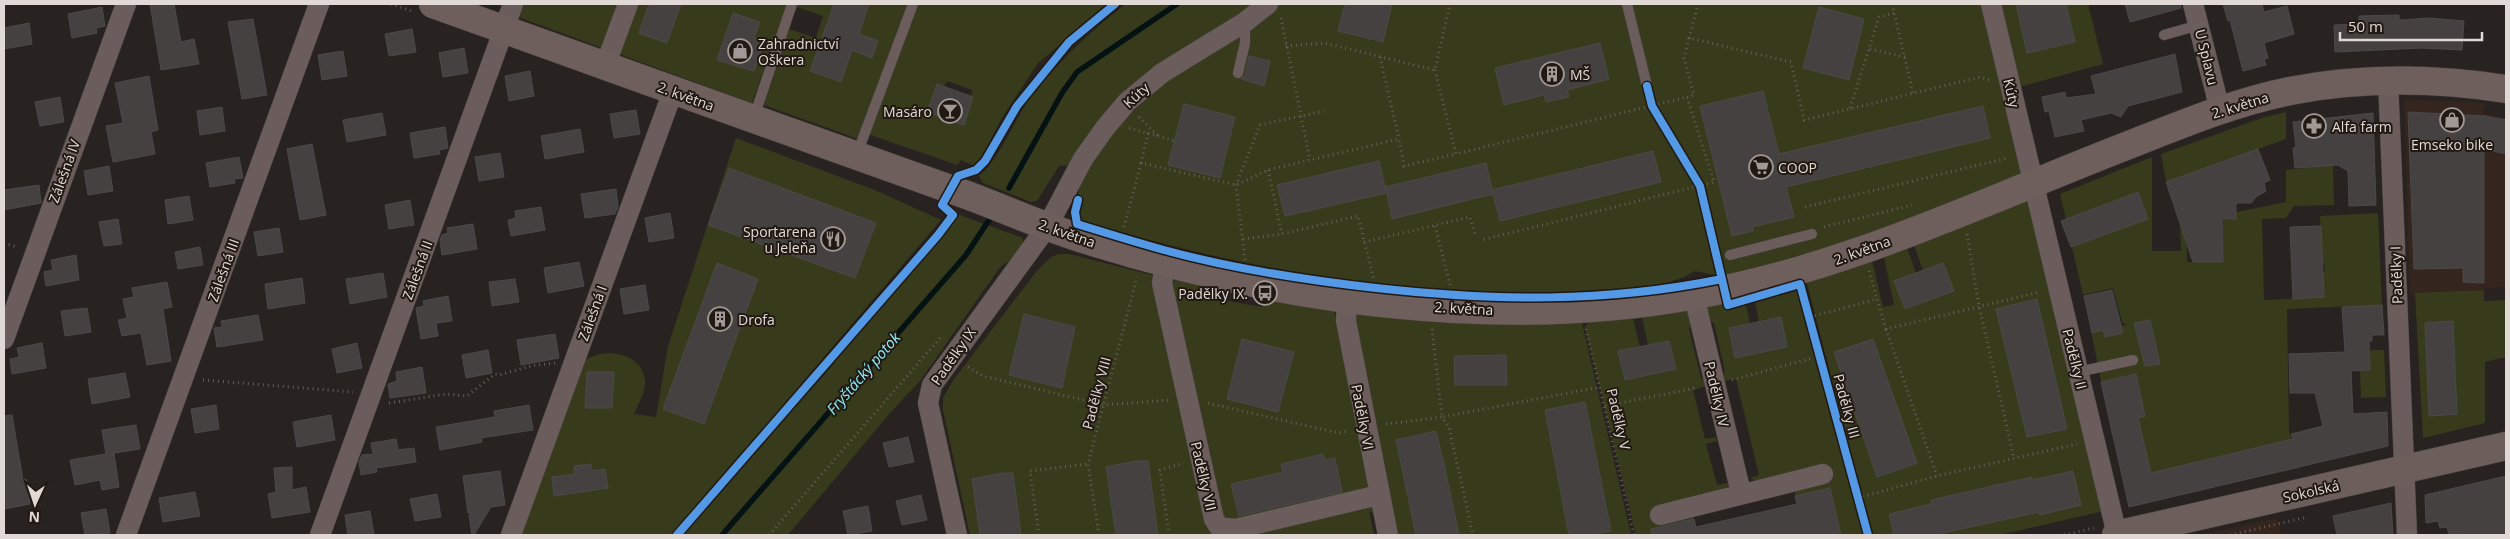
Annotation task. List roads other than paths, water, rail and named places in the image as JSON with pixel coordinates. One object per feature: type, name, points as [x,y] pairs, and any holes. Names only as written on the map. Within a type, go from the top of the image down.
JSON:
[{"type":"main road","name":"Sokolská","points":[[2116,531],[2506,446]]},
{"type":"street","name":"Zálešná IV","points":[[4,339],[126,4]]},
{"type":"street","name":"Zálešná III","points":[[126,535],[319,4]]},
{"type":"street","name":"2. května","points":[[433,4],[966,195],[1036,223],[1154,260],[1214,275],[1357,292],[1430,306],[1504,310],[1637,304],[1694,296],[1804,270],[1863,251],[2220,110],[2294,90],[2388,80],[2427,80],[2506,89]]},
{"type":"street","name":"Zálešná II","points":[[320,535],[513,4]]},
{"type":"street","points":[[605,66],[628,4]]},
{"type":"street","name":"Kúty","points":[[1991,4],[2033,183]]},
{"type":"street","name":"U Splavu","points":[[2193,4],[2220,110]]},
{"type":"street","name":"Kúty","points":[[1036,223],[1105,128],[1127,102],[1162,73],[1245,22],[1274,8]]},
{"type":"street","name":"Padělky I","points":[[2388,80],[2407,535]]},
{"type":"street","name":"Zálešná I","points":[[511,535],[673,91]]},
{"type":"street","name":"Padělky II","points":[[2033,183],[2116,531]]},
{"type":"street","name":"Padělky IX","points":[[957,535],[928,403],[932,386],[1036,223]]},
{"type":"street","name":"Padělky VII","points":[[1154,260],[1162,284],[1214,519],[1219,527],[1225,530],[1379,495]]},
{"type":"street","name":"Padělky VI","points":[[1357,292],[1346,321],[1365,427],[1388,535]]},
{"type":"street","name":"Padělky IV","points":[[1694,296],[1741,493]]},
{"type":"street","points":[[1660,514],[1823,474]]},
{"type":"lane","points":[[753,120],[792,4]]},
{"type":"lane","points":[[856,157],[913,4]]},
{"type":"lane","points":[[1627,4],[1647,86]]},
{"type":"lane","points":[[1238,73],[1245,43],[1245,22]]},
{"type":"lane","points":[[2164,35],[2199,26]]},
{"type":"lane","points":[[1730,255],[1816,231]]},
{"type":"lane","points":[[2078,372],[2132,360]]},
{"type":"waterway","name":"Fryštácký potok","points":[[1009,188],[1062,93],[1077,72],[1177,4]]},
{"type":"waterway","name":"Fryštácký potok","points":[[722,535],[966,255],[993,214]]},
{"type":"place","name":"Zahradnictví Oškera","points":[[740,51]]},
{"type":"place","name":"MŠ","points":[[1552,74]]},
{"type":"place","name":"Masáro","points":[[950,111]]},
{"type":"place","name":"Emseko bike","points":[[2452,120]]},
{"type":"place","name":"Alfa farm","points":[[2314,126]]},
{"type":"place","name":"COOP","points":[[1761,167]]},
{"type":"place","name":"Sportarena u Jeleňa","points":[[833,239]]},
{"type":"place","name":"Padělky IX.","points":[[1265,293]]},
{"type":"place","name":"Drofa","points":[[720,319]]}]
